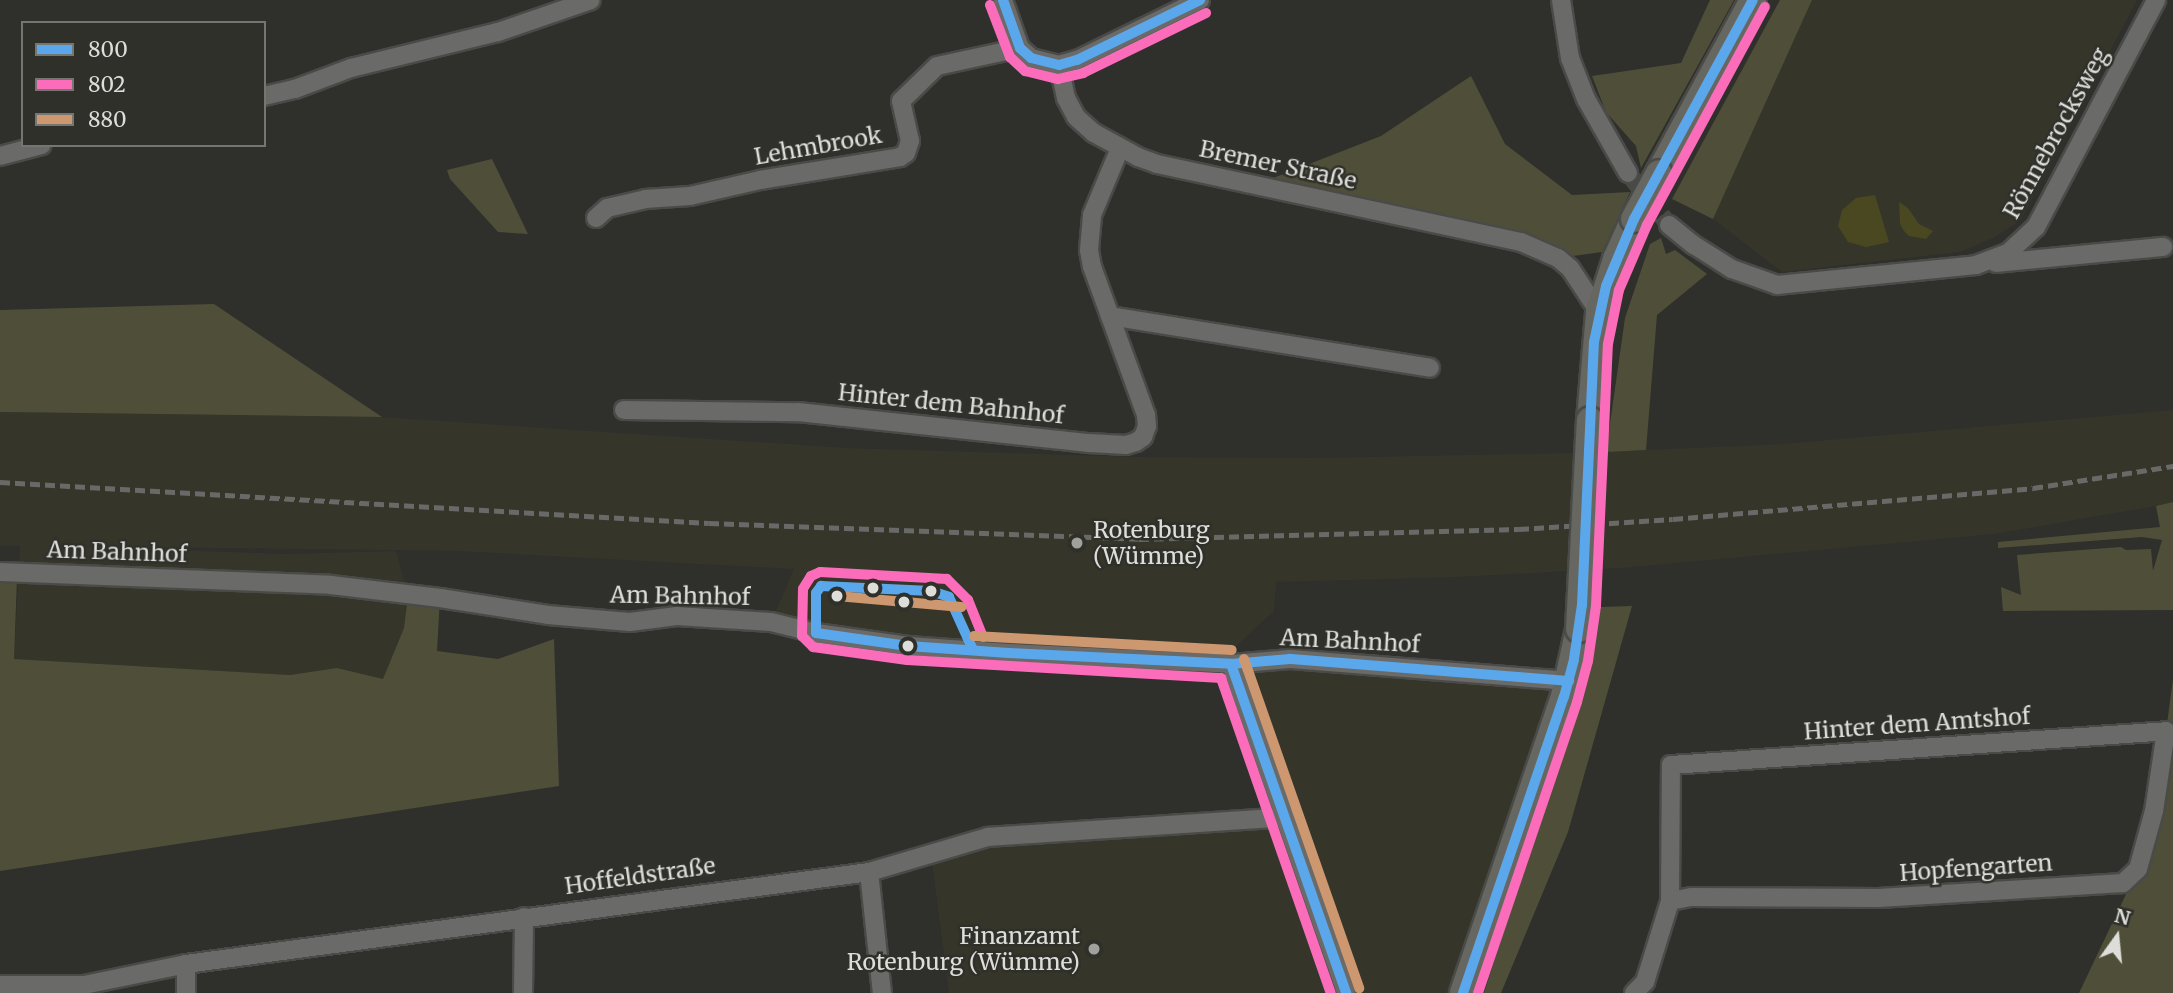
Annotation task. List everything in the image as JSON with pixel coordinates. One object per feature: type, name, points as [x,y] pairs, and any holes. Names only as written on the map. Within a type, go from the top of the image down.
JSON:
[{"type":"main road","points":[[1463,993],[1569,681],[1579,629],[1590,420],[1599,313],[1616,259],[1634,219],[1753,0]]},
{"type":"street","points":[[266,95],[351,68],[498,32],[591,0]]},
{"type":"street","points":[[1003,0],[1020,48],[1031,58],[1059,65],[1077,60],[1200,0]]},
{"type":"street","points":[[1561,0],[1570,58],[1586,99],[1628,173]]},
{"type":"street","name":"Rönnebrocksweg","points":[[1976,265],[2008,253],[2036,227],[2156,0]]},
{"type":"street","name":"Lehmbrook","points":[[596,218],[607,208],[645,199],[690,196],[760,180],[900,157],[906,153],[910,141],[901,100],[937,66],[1020,48]]},
{"type":"street","name":"Bremer Straße","points":[[1059,65],[1066,98],[1076,117],[1094,133],[1120,148],[1157,164],[1521,242],[1558,258],[1570,268],[1599,313]]},
{"type":"street","points":[[0,156],[34,147]]},
{"type":"street","name":"Hinter dem Bahnhof","points":[[624,410],[798,412],[1126,445],[1143,437],[1147,426],[1146,415],[1092,267],[1089,233],[1092,215],[1120,148]]},
{"type":"street","name":"Rönnebrocksweg","points":[[1669,225],[1732,270],[1777,285],[2163,247]]},
{"type":"street","points":[[1110,316],[1430,368]]},
{"type":"street","name":"Am Bahnhof","points":[[0,572],[331,585],[603,620],[630,622],[677,616],[746,620],[908,646],[1231,664],[1290,659],[1569,681]]},
{"type":"street","points":[[1231,664],[1287,817],[1346,993]]},
{"type":"street","name":"Hinter dem Amtshof","points":[[1670,901],[1671,765],[2166,731]]},
{"type":"street","name":"Hopfengarten","points":[[1670,901],[1691,897],[1878,898],[2123,883],[2138,869],[2154,811],[2166,731]]},
{"type":"street","name":"Hoffeldstraße","points":[[0,985],[84,985],[186,964],[869,872],[988,837],[1287,817]]},
{"type":"street","points":[[869,872],[882,993]]},
{"type":"street","points":[[1634,993],[1645,982],[1670,901]]},
{"type":"street","points":[[523,993],[524,917]]},
{"type":"street","points":[[186,964],[186,993]]},
{"type":"shaded area","points":[[1812,0],[2137,0],[2021,220],[1993,238],[1960,252],[1782,272],[1713,219]]},
{"type":"shaded area","points":[[1875,195],[1889,242],[1866,247],[1848,242],[1838,226],[1842,210],[1856,198]]},
{"type":"shaded area","points":[[1899,202],[1908,208],[1919,224],[1933,231],[1926,239],[1909,236],[1904,231],[1900,224]]},
{"type":"shaded area","points":[[2173,410],[2173,502],[2156,506],[1995,534],[1621,568],[1459,577],[1276,582],[1274,611],[1234,648],[1232,664],[1569,681],[1463,993],[949,993],[931,854],[988,837],[1286,817],[1231,664],[1009,653],[771,622],[794,569],[459,551],[72,546],[285,554],[396,551],[408,596],[404,628],[383,679],[337,668],[290,675],[14,659],[20,546],[0,546],[0,412],[382,417],[847,448],[1141,457],[1317,458],[1570,453],[1783,444]]},
{"type":"green space","points":[[1710,0],[1734,0],[1641,168],[1636,146],[1606,112],[1592,76],[1681,63]]},
{"type":"green space","points":[[1780,0],[1812,0],[1713,219],[1672,199]]},
{"type":"green space","points":[[1471,76],[1505,144],[1572,195],[1630,192],[1602,252],[1558,258],[1255,185],[1381,136]]},
{"type":"green space","points":[[492,159],[528,234],[498,232],[450,179],[447,170]]},
{"type":"green space","points":[[1661,238],[1666,254],[1675,250],[1707,274],[1657,315],[1646,450],[1606,452],[1625,318],[1650,244]]},
{"type":"green space","points":[[214,304],[382,417],[0,412],[0,310]]},
{"type":"green space","points":[[2173,502],[2173,610],[2003,611],[2001,587],[2021,595],[2017,555],[2121,547],[2126,550],[2151,549],[2153,571],[2162,540],[2142,537],[1998,548],[1998,542],[2160,527],[2156,506]]},
{"type":"green space","points":[[0,577],[17,578],[14,659],[290,675],[337,668],[383,679],[404,628],[408,596],[440,598],[437,651],[498,659],[554,639],[559,786],[0,871]]},
{"type":"green space","points":[[1632,606],[1568,832],[1501,993],[1484,993],[1582,688],[1601,607]]},
{"type":"green space","points":[[2173,679],[2173,993],[2079,993],[2138,869],[2166,731]]},
{"type":"tunnel","points":[[1628,173],[1669,225]]},
{"type":"railway","points":[[0,482],[709,523],[1139,539],[1519,529],[1673,519],[2033,488],[2173,466]]},
{"type":"transit line","name":"800","points":[[1003,0],[1020,48],[1031,58],[1059,65],[1077,60],[1200,0]]},
{"type":"transit line","name":"800","points":[[1463,993],[1564,697],[1574,659],[1582,605],[1594,342],[1606,286],[1634,219],[1753,0]]},
{"type":"transit line","name":"802","points":[[990,5],[1010,57],[1025,71],[1058,79],[1083,73],[1206,13]]},
{"type":"transit line","name":"802","points":[[1478,993],[1577,702],[1588,661],[1596,606],[1608,344],[1619,290],[1647,225],[1765,7]]},
{"type":"transit line","name":"802","points":[[983,637],[968,600],[947,579],[820,572],[811,576],[803,589],[802,636],[813,647],[907,660],[1221,678],[1331,993]]},
{"type":"transit line","name":"800","points":[[816,633],[816,593],[821,586],[931,591],[949,597],[973,650]]},
{"type":"transit line","name":"880","points":[[837,596],[962,607]]},
{"type":"transit line","name":"800","points":[[816,633],[908,646],[1009,653],[1231,664],[1290,659],[1569,681]]},
{"type":"transit line","name":"880","points":[[974,636],[1232,650]]},
{"type":"transit line","name":"880","points":[[1244,659],[1359,988]]},
{"type":"transit line","name":"800","points":[[1231,664],[1346,993]]},
{"type":"place","name":"Rotenburg (Wümme)","points":[[1077,543]]},
{"type":"place","name":"Finanzamt Rotenburg (Wümme)","points":[[1094,949]]}]
